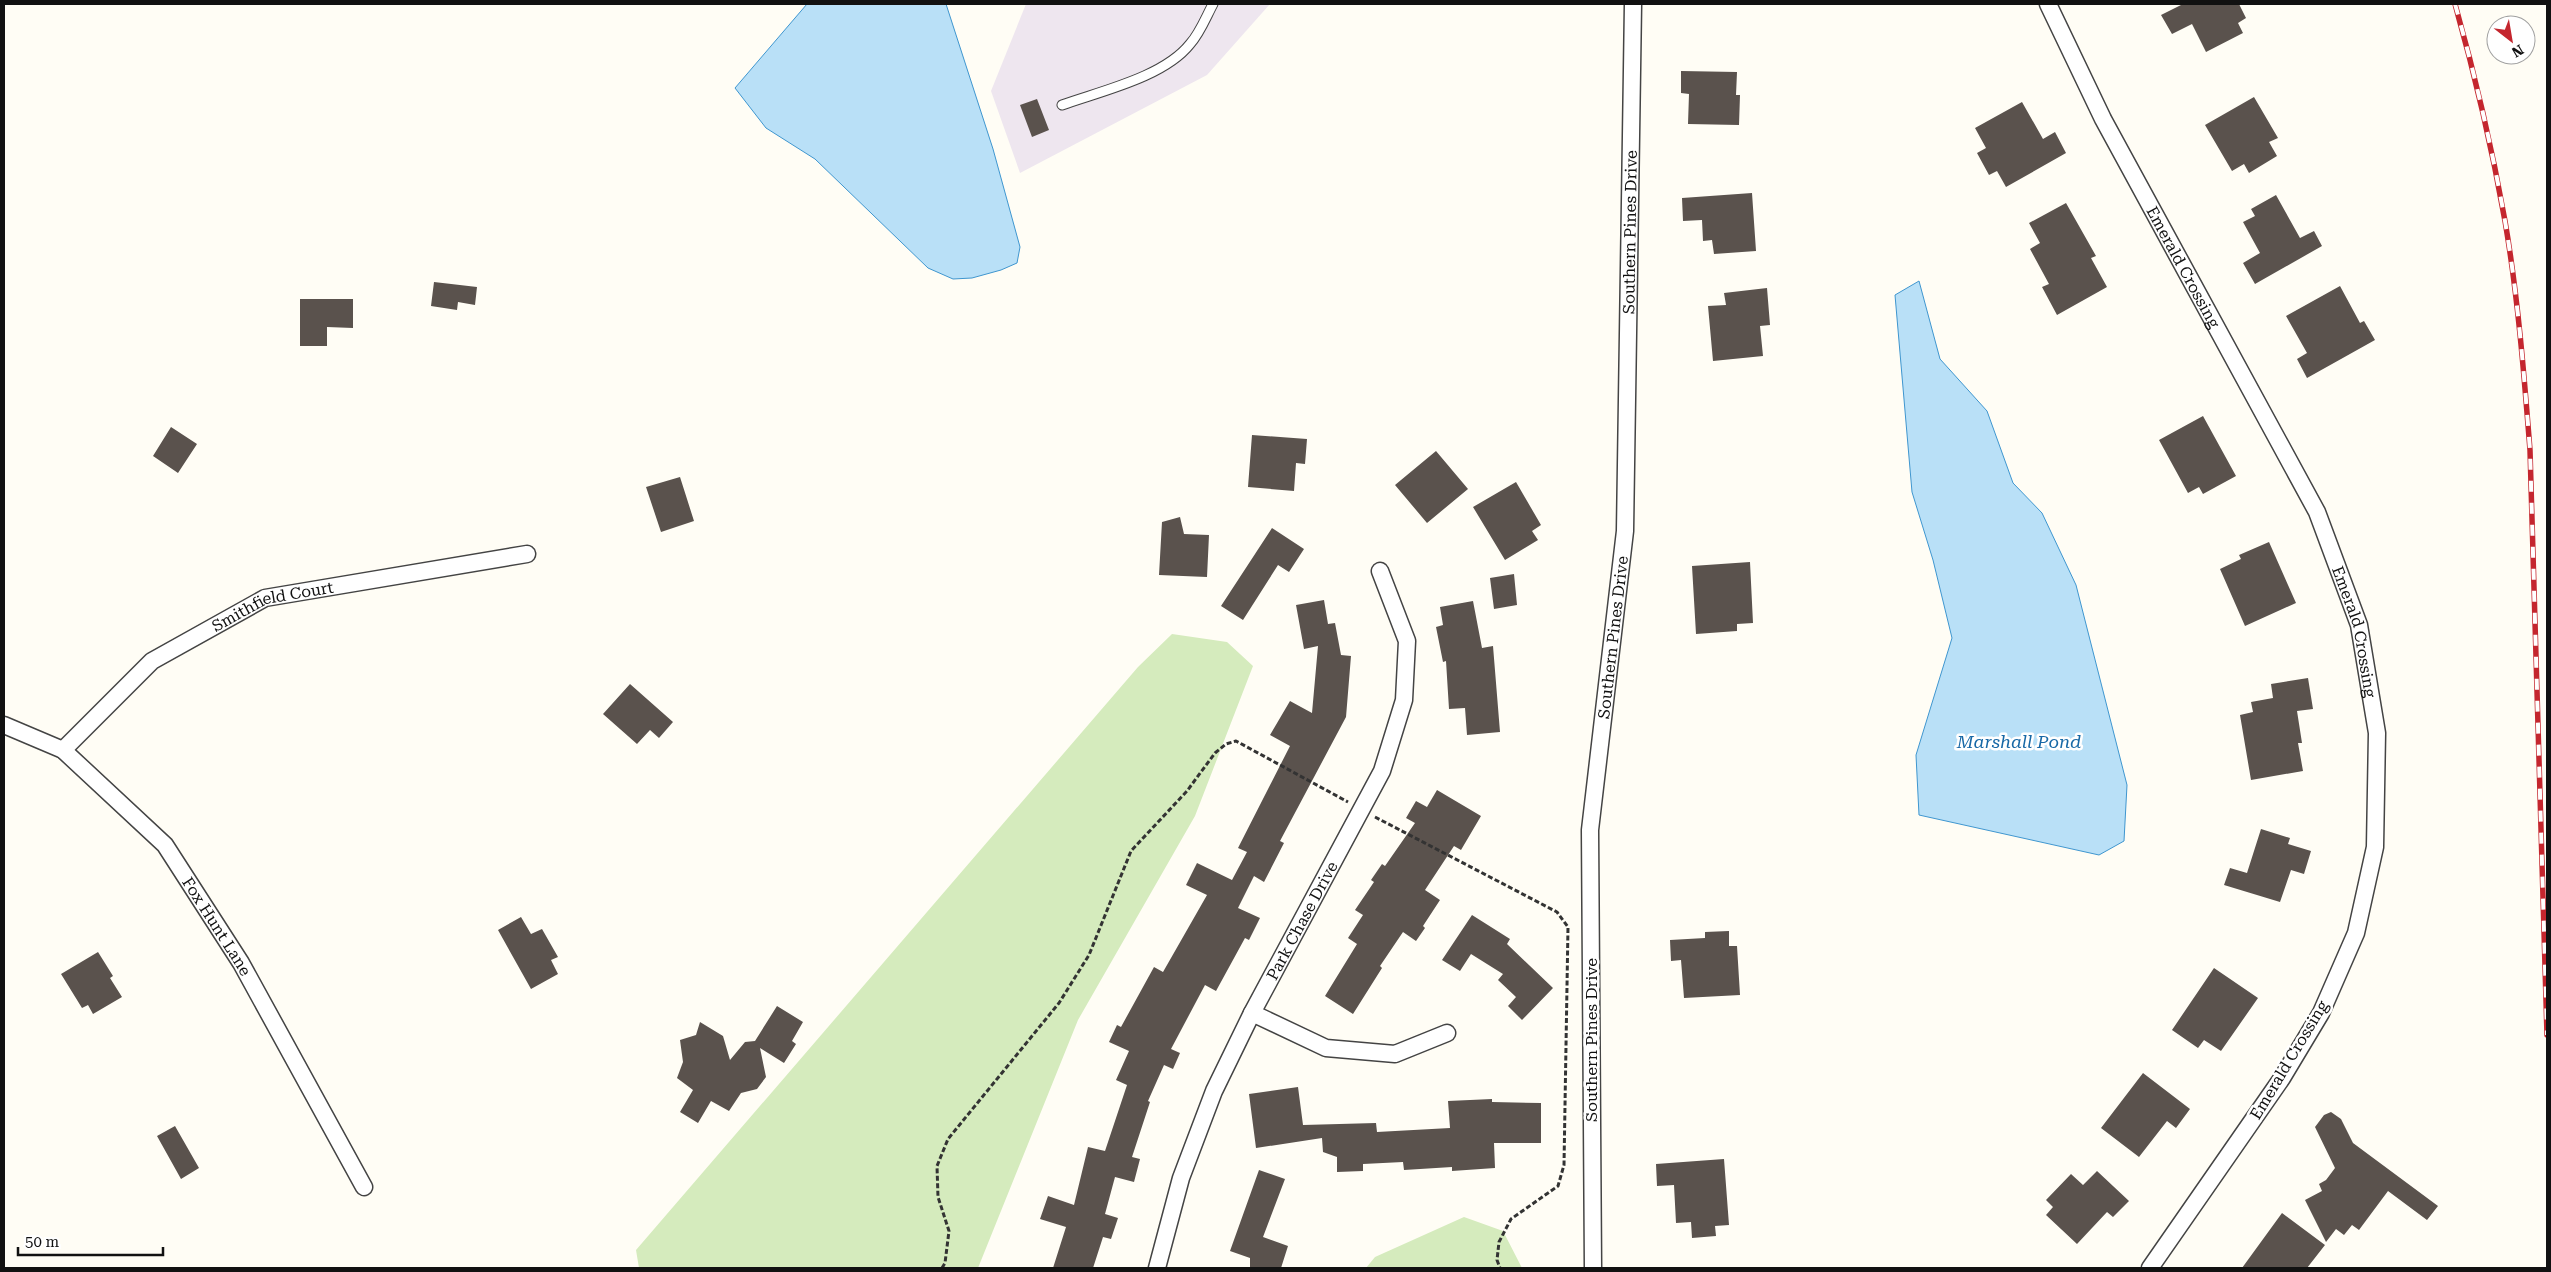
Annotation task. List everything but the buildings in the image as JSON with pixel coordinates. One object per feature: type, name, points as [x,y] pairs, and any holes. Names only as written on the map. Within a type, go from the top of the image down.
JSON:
[{"type":"street","name":"Southern Pines Drive","points":[[1593,1268],[1590,830],[1625,531],[1633,4]]},
{"type":"street","name":"Emerald Crossing","points":[[2048,4],[2103,119],[2317,512],[2359,625],[2377,733],[2375,847],[2356,933],[2321,1013],[2282,1078],[2150,1268]]},
{"type":"street","name":"Smithfield Court","points":[[63,750],[152,661],[265,598],[527,554]]},
{"type":"street","name":"Park Chase Drive","points":[[1157,1268],[1181,1178],[1214,1091],[1252,1013],[1382,771],[1404,700],[1407,641],[1380,570]]},
{"type":"street","name":"Fox Hunt Lane","points":[[4,726],[63,750],[165,845],[241,963],[364,1187]]},
{"type":"street","points":[[1252,1013],[1326,1048],[1395,1054],[1447,1033]]},
{"type":"lane","points":[[1062,105],[1120,85],[1170,63],[1191,44],[1213,4]]},
{"type":"shaded area","points":[[1026,4],[1270,4],[1207,75],[1020,173],[991,91]]},
{"type":"green space","points":[[1172,634],[1227,642],[1253,666],[1195,816],[1078,1020],[978,1268],[639,1268],[636,1250],[1138,667]]},
{"type":"green space","points":[[1464,1217],[1503,1231],[1522,1268],[1366,1268],[1375,1257]]},
{"type":"water","points":[[807,4],[946,4],[993,149],[1020,247],[1017,263],[1001,270],[972,278],[953,279],[928,268],[815,159],[766,128],[735,88]]},
{"type":"water","name":"Marshall Pond","points":[[1919,281],[1940,359],[1987,411],[2013,483],[2042,513],[2076,585],[2127,785],[2124,841],[2099,855],[1919,815],[1916,755],[1952,638],[1933,560],[1912,492],[1895,295]]},
{"type":"railway","points":[[2455,4],[2483,112],[2500,194],[2514,278],[2523,364],[2530,450],[2547,1035]]}]
